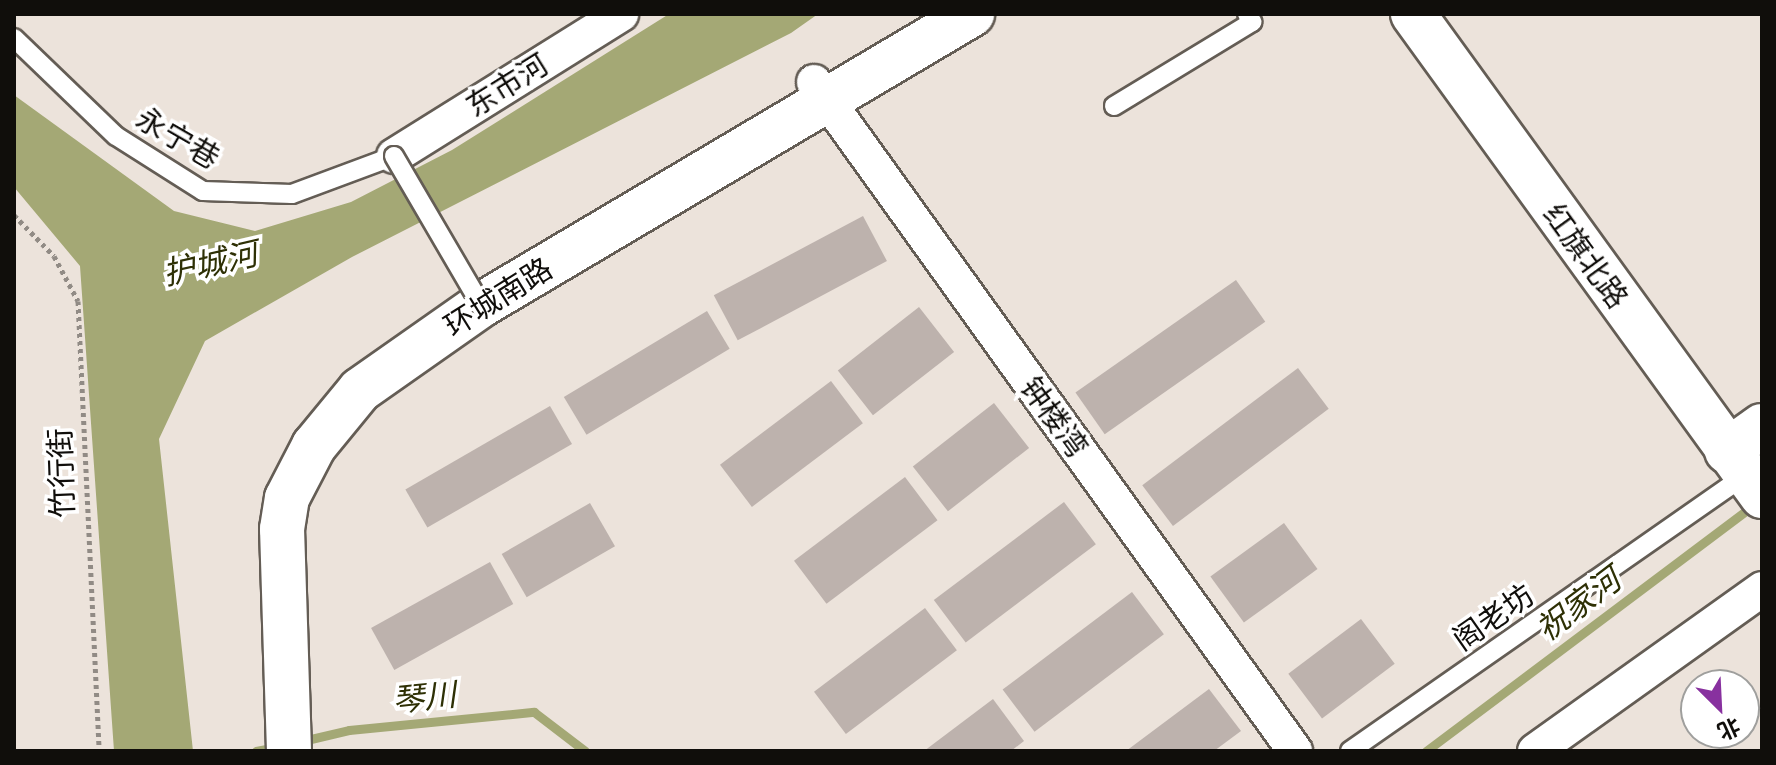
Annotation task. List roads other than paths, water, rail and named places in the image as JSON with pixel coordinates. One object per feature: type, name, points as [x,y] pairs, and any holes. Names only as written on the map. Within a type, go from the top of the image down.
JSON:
[{"type":"main road","name":"环城南路","points":[[821,91],[930,14]]},
{"type":"main road","name":"环城南路","points":[[277,730],[282,529],[298,469],[360,390],[476,298],[821,91],[972,14]]},
{"type":"main road","name":"红旗北路","points":[[1413,14],[1745,474]]},
{"type":"main road","points":[[1745,474],[1762,426]]},
{"type":"street","name":"东市河","points":[[394,156],[621,14]]},
{"type":"street","name":"钟楼湾","points":[[821,91],[1295,751]]},
{"type":"street","points":[[1535,751],[1762,589]]},
{"type":"lane","points":[[1114,106],[1252,22],[1247,14]]},
{"type":"lane","name":"永宁巷","points":[[14,38],[116,136],[203,191],[292,194],[394,156]]},
{"type":"lane","points":[[394,156],[476,298]]},
{"type":"lane","name":"阁老坊","points":[[1350,751],[1745,474]]},
{"type":"water","name":"护城河","points":[[669,14],[818,14],[791,33],[352,257],[205,341],[159,439],[193,751],[114,751],[80,266],[14,187],[14,95],[174,211],[255,231],[351,202],[452,150]]},
{"type":"waterway","name":"祝家河","points":[[1426,751],[1756,503]]},
{"type":"waterway","name":"琴川","points":[[298,742],[349,730],[534,712],[585,751]]},
{"type":"waterway","name":"琴川","points":[[256,751],[276,747]]}]
